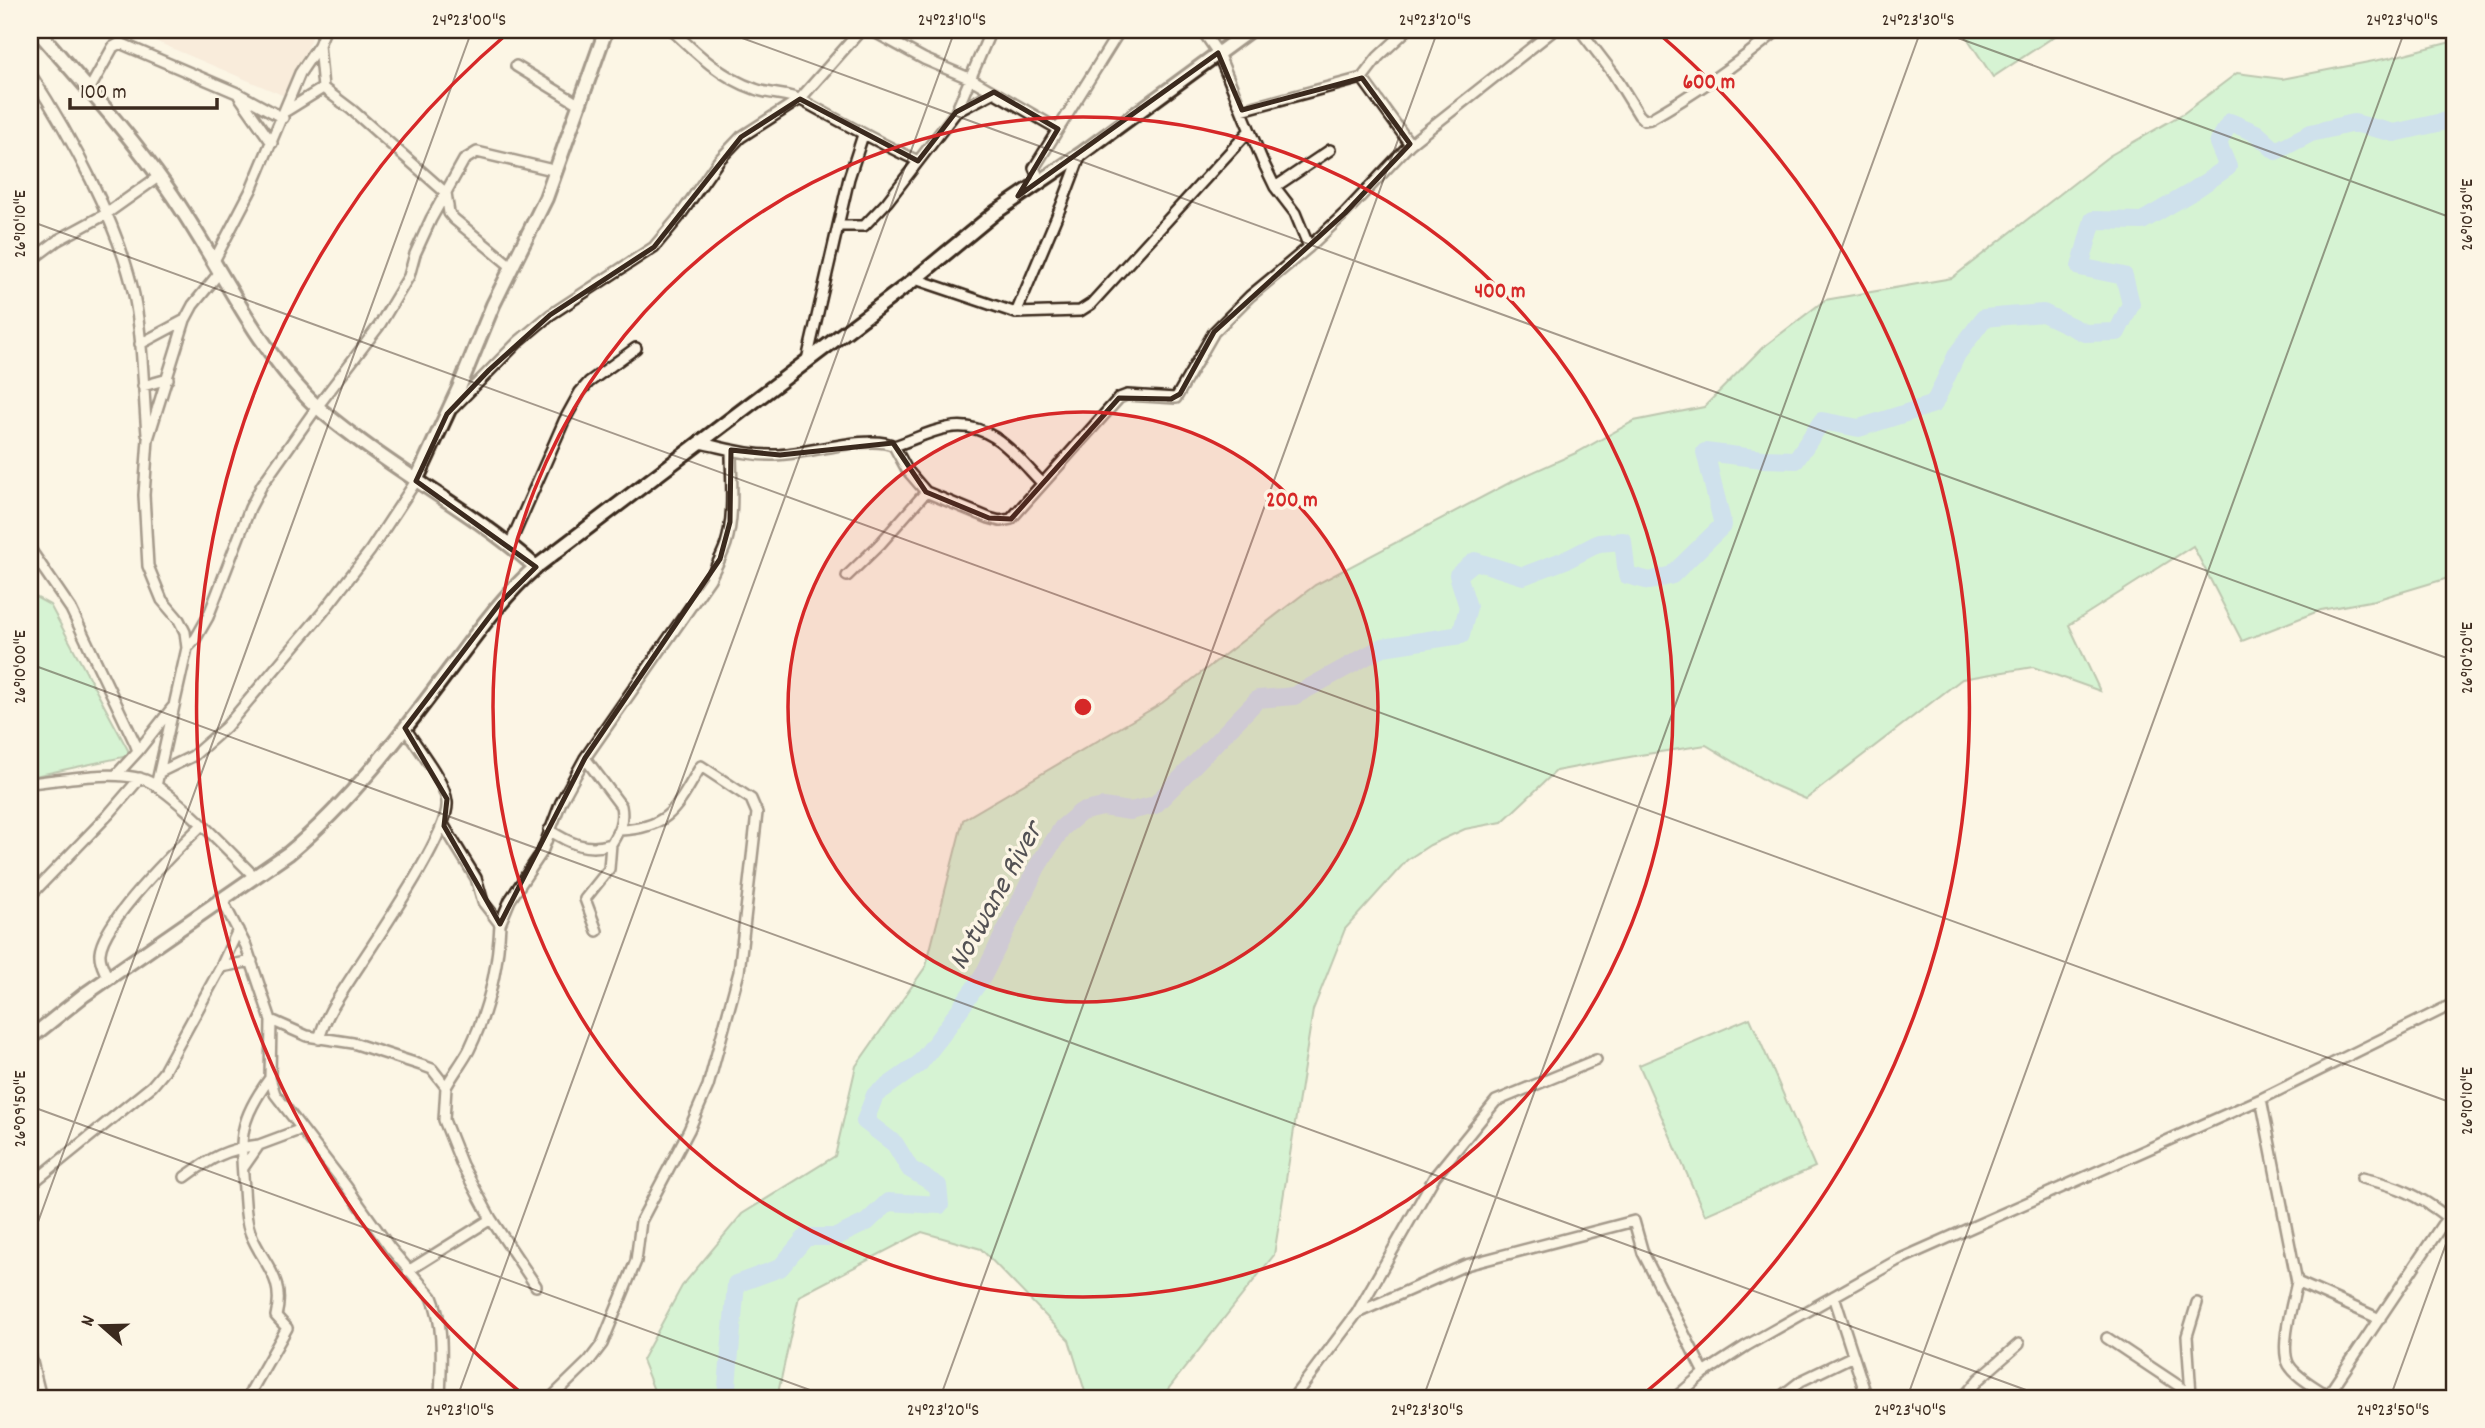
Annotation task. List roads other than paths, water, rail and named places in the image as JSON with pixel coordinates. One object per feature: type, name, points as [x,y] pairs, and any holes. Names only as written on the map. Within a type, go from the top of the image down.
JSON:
[{"type":"street","points":[[37,30],[127,134],[281,366],[317,407],[416,481],[478,520],[536,567]]},
{"type":"street","points":[[148,439],[185,320],[217,267],[300,73],[320,46],[325,30]]},
{"type":"street","points":[[160,772],[193,756],[226,727],[323,612],[370,551],[416,481],[493,305],[529,236],[557,171],[606,30]]},
{"type":"street","points":[[672,30],[706,62],[731,79],[757,90],[800,99],[863,135],[918,161]]},
{"type":"street","points":[[447,414],[509,351],[550,315],[654,247],[719,160],[741,137],[800,99],[861,30]]},
{"type":"street","points":[[871,30],[924,59],[971,79],[1058,129]]},
{"type":"street","points":[[838,226],[862,227],[876,216],[956,112],[991,30]]},
{"type":"street","points":[[1040,181],[1034,168],[1120,30]]},
{"type":"street","points":[[1202,30],[1218,53],[1275,187],[1294,213],[1309,247]]},
{"type":"street","points":[[30,1038],[108,979],[311,835],[405,728],[500,603],[536,567],[915,279],[996,212],[1250,30]]},
{"type":"street","points":[[1242,110],[1362,78],[1378,57],[1407,30]]},
{"type":"street","points":[[700,443],[755,454],[780,455],[863,442],[890,443],[907,470],[926,492],[989,518],[1006,522],[1119,398],[1127,395],[1176,398],[1214,332],[1250,296],[1345,213],[1410,144],[1554,30]]},
{"type":"street","points":[[1580,30],[1644,120],[1687,98],[1733,68],[1778,30]]},
{"type":"street","points":[[89,90],[114,47],[120,43],[284,114]]},
{"type":"street","points":[[320,46],[323,88],[446,192],[449,213],[454,219],[512,267]]},
{"type":"street","points":[[516,66],[580,105]]},
{"type":"street","points":[[30,73],[52,107],[106,214],[123,256],[134,296],[148,439],[144,495],[148,566],[162,600],[179,620],[185,632],[187,649],[156,786]]},
{"type":"street","points":[[1362,78],[1410,144]]},
{"type":"street","points":[[284,114],[323,88]]},
{"type":"street","points":[[956,112],[994,92]]},
{"type":"street","points":[[237,93],[272,143]]},
{"type":"street","points":[[915,279],[1016,313],[1068,313],[1086,308],[1249,131]]},
{"type":"street","points":[[807,360],[849,178],[863,135]]},
{"type":"street","points":[[1275,187],[1330,150]]},
{"type":"street","points":[[187,649],[208,617],[250,508],[262,485],[379,326],[409,276],[415,254],[464,159],[477,152],[557,171]]},
{"type":"street","points":[[1016,313],[1080,154]]},
{"type":"street","points":[[30,261],[58,240],[106,214],[158,177]]},
{"type":"street","points":[[140,344],[185,320]]},
{"type":"street","points":[[510,544],[564,421],[580,392],[589,382],[636,348]]},
{"type":"street","points":[[143,386],[168,379]]},
{"type":"street","points":[[894,446],[946,428],[983,429],[1016,456],[1042,483]]},
{"type":"street","points":[[536,1286],[491,1219],[462,1165],[446,1128],[446,1087],[470,1048],[486,1010],[498,959],[500,924],[516,888],[542,852],[561,802],[585,758],[710,579],[720,559],[730,522],[731,450]]},
{"type":"street","points":[[847,576],[880,544],[926,492]]},
{"type":"street","points":[[30,549],[71,609],[138,751]]},
{"type":"street","points":[[116,775],[173,707]]},
{"type":"street","points":[[318,1039],[330,1012],[444,826],[447,799],[405,728]]},
{"type":"street","points":[[585,758],[621,806],[623,816],[620,830],[611,844],[609,869],[584,899],[597,931]]},
{"type":"street","points":[[551,1398],[589,1361],[602,1344],[636,1261],[641,1221],[689,1130],[708,1086],[739,972],[757,813],[751,799],[701,766],[678,805],[666,817],[645,827],[620,830]]},
{"type":"street","points":[[30,783],[116,775],[140,778],[156,786],[202,825],[255,877]]},
{"type":"street","points":[[30,896],[140,778]]},
{"type":"street","points":[[108,979],[100,962],[100,953],[110,930],[145,882],[202,825]]},
{"type":"street","points":[[444,826],[476,878],[483,902],[500,924]]},
{"type":"street","points":[[549,830],[578,845],[593,848],[611,844]]},
{"type":"street","points":[[222,900],[252,961],[271,1020],[270,1079],[279,1103],[302,1129],[408,1270],[432,1297],[436,1306],[441,1361],[440,1398]]},
{"type":"street","points":[[30,1185],[152,1086],[163,1073],[221,967],[238,930]]},
{"type":"street","points":[[221,967],[252,961]]},
{"type":"street","points":[[1675,1398],[1704,1373],[1746,1346],[1896,1261],[2261,1099],[2454,1007]]},
{"type":"street","points":[[271,1020],[295,1032],[318,1039],[353,1043],[432,1069],[446,1087]]},
{"type":"street","points":[[1293,1398],[1357,1313],[1435,1176],[1496,1101],[1596,1060]]},
{"type":"street","points":[[253,1398],[251,1391],[287,1328],[276,1316],[279,1291],[275,1278],[248,1229],[240,1147],[245,1121],[270,1079]]},
{"type":"street","points":[[2261,1099],[2297,1282],[2285,1352],[2288,1364],[2297,1374],[2327,1397],[2452,1217],[2413,1193],[2362,1178]]},
{"type":"street","points":[[185,1177],[213,1157],[240,1147],[259,1145],[302,1129]]},
{"type":"street","points":[[243,1168],[259,1145]]},
{"type":"street","points":[[408,1270],[491,1219]]},
{"type":"street","points":[[1357,1313],[1466,1265],[1634,1221],[1643,1253],[1704,1373]]},
{"type":"street","points":[[2297,1282],[2380,1318]]},
{"type":"street","points":[[1834,1296],[1867,1398]]},
{"type":"street","points":[[2194,1396],[2187,1336],[2197,1303]]},
{"type":"street","points":[[2108,1338],[2194,1396]]},
{"type":"street","points":[[1963,1398],[1979,1379],[2019,1344]]},
{"type":"street","points":[[30,1354],[40,1394],[33,1398]]},
{"type":"street","points":[[1779,1398],[1801,1381],[1853,1356]]},
{"type":"waterway","name":"Notwane River","points":[[726,1398],[736,1284],[780,1268],[806,1237],[836,1237],[867,1222],[888,1202],[940,1205],[938,1186],[910,1169],[895,1144],[865,1121],[875,1095],[919,1064],[983,976],[1037,867],[1062,828],[1081,812],[1103,807],[1130,811],[1155,805],[1258,699],[1294,696],[1383,647],[1461,635],[1468,607],[1458,575],[1475,561],[1523,576],[1570,558],[1599,543],[1623,541],[1627,575],[1650,581],[1672,575],[1723,525],[1705,452],[1796,460],[1822,421],[1859,428],[1934,404],[1957,354],[1984,318],[2043,313],[2085,333],[2117,332],[2131,304],[2124,276],[2080,267],[2093,220],[2142,221],[2228,167],[2218,143],[2230,122],[2256,133],[2276,151],[2311,133],[2354,123],[2394,133],[2455,119]]}]
